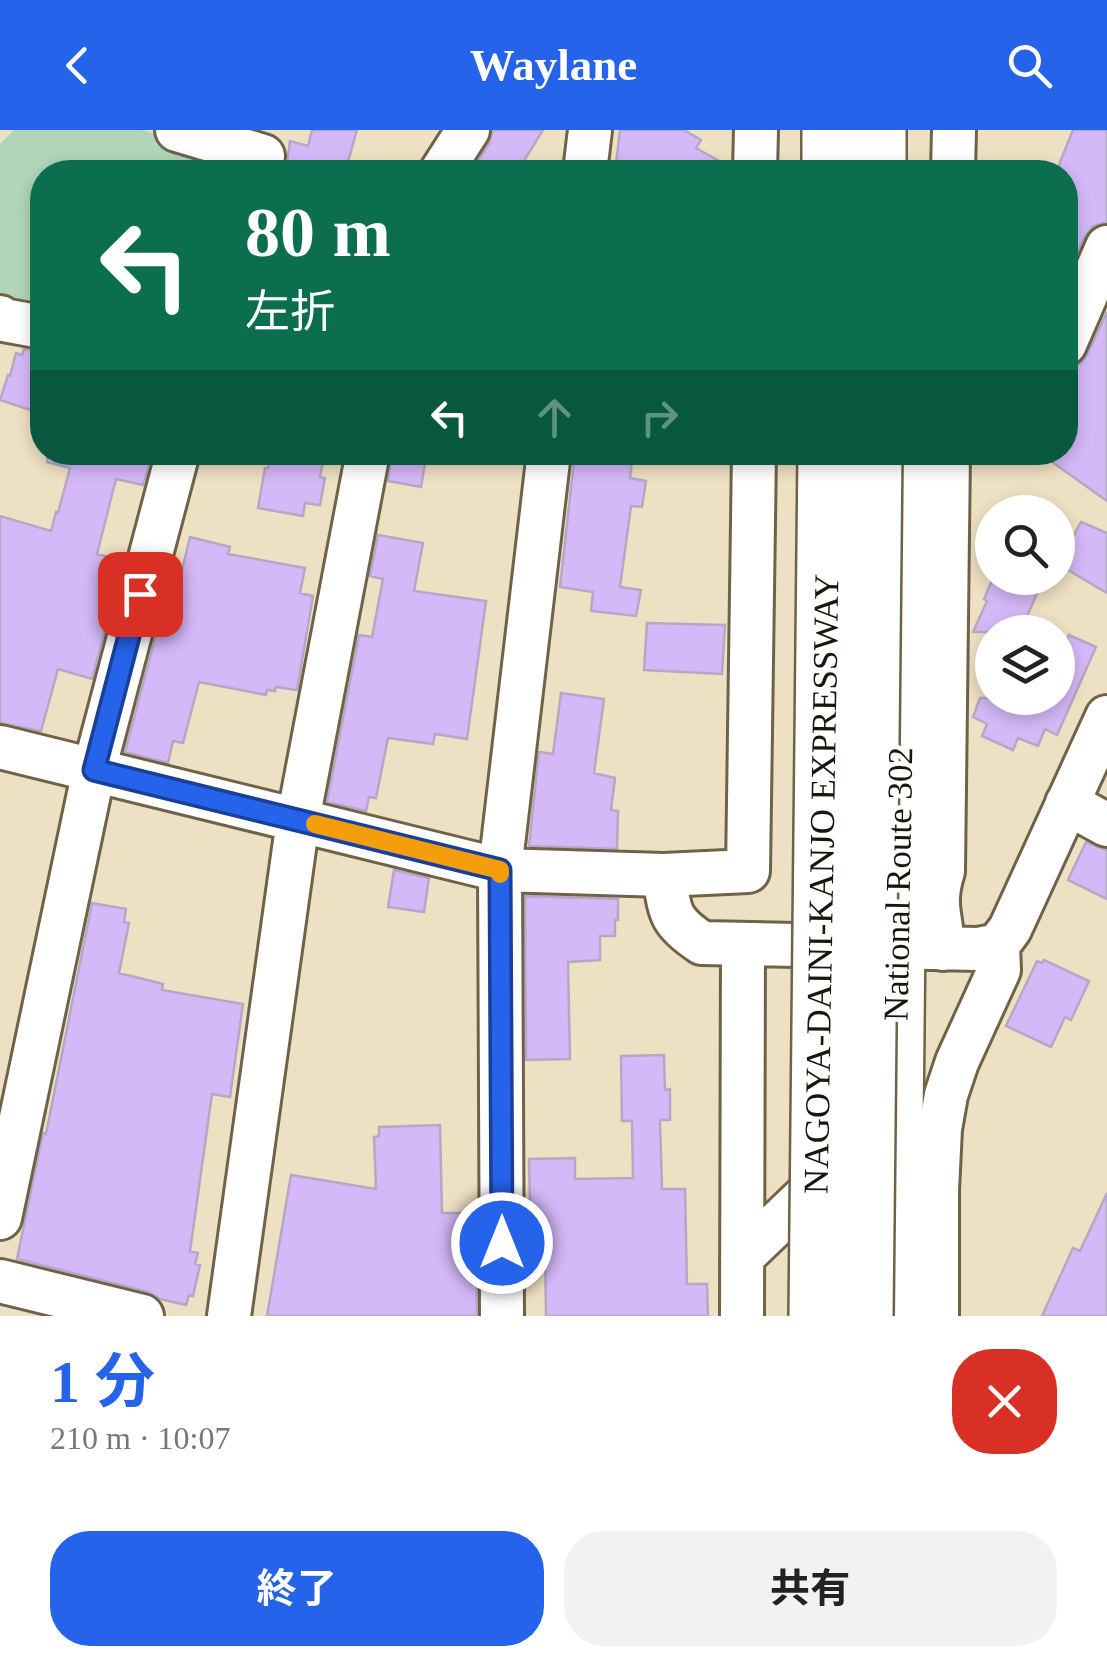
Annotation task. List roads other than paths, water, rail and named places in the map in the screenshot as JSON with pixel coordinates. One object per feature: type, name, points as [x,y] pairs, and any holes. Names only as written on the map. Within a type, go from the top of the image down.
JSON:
[{"type":"highway","points":[[830,130],[830,160]]},
{"type":"highway","points":[[878,130],[878,160]]},
{"type":"highway","points":[[905,130],[905,160]]},
{"type":"highway","name":"NAGOYA-DAINI-KANJO EXPRESSWAY","points":[[817,1316],[826,465]]},
{"type":"highway","name":"NAGOYA-DAINI-KANJO EXPRESSWAY","points":[[865,1316],[874,465]]},
{"type":"highway","name":"National Route 302","points":[[893,1316],[894,1128],[920,949],[900,674],[902,465]]},
{"type":"street","points":[[177,130],[264,153]]},
{"type":"street","points":[[449,160],[468,130]]},
{"type":"street","points":[[586,160],[590,130]]},
{"type":"street","points":[[755,160],[756,130]]},
{"type":"street","points":[[953,160],[954,130]]},
{"type":"street","points":[[1078,314],[1107,248]]},
{"type":"street","points":[[0,1218],[94,770],[175,465]]},
{"type":"street","points":[[229,1316],[298,820],[366,465]]},
{"type":"street","points":[[502,1316],[500,870],[547,465]]},
{"type":"street","points":[[0,746],[500,870],[664,875],[748,870],[754,465]]},
{"type":"street","points":[[920,949],[942,929],[936,893],[943,872],[948,465]]},
{"type":"street","points":[[900,674],[946,622]]},
{"type":"street","points":[[937,1316],[937,1190],[946,1095],[999,970],[998,945],[1010,929],[1107,717]]},
{"type":"street","points":[[1067,803],[1107,825]]},
{"type":"street","points":[[664,875],[669,908],[681,928],[702,942],[920,949],[998,945]]},
{"type":"street","points":[[742,1316],[743,945]]},
{"type":"street","points":[[742,1257],[894,1128],[937,1190]]},
{"type":"street","points":[[0,1282],[142,1316]]}]
